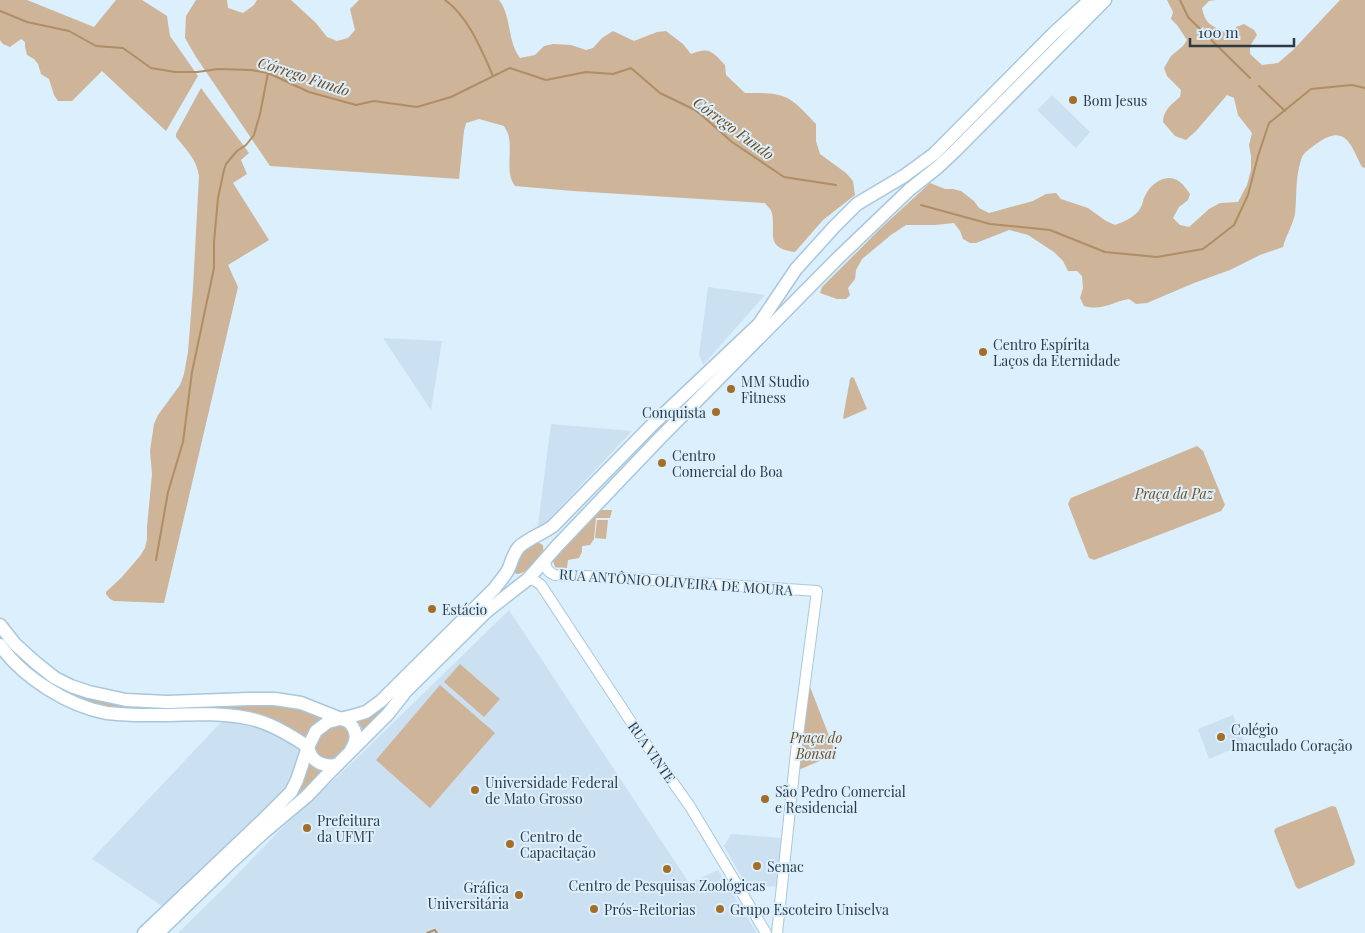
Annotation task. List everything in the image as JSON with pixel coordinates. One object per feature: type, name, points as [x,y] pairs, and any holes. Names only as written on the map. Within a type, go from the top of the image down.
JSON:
[{"type":"main road","points":[[144,933],[290,792],[297,780],[312,736],[322,725],[366,712],[381,701],[495,588],[508,570],[519,548],[530,539],[542,534],[553,526],[650,427],[759,324],[796,269],[857,204],[904,176],[934,154],[1054,33],[1090,0]]},
{"type":"main road","points":[[158,933],[229,864],[307,796],[388,714],[406,691],[487,611],[528,579],[660,438],[833,264],[908,190],[938,167],[1105,0]]},
{"type":"main road","points":[[813,249],[820,262],[833,264]]},
{"type":"main road","points":[[542,534],[547,539],[550,548],[545,560]]},
{"type":"main road","points":[[508,570],[508,574],[515,579],[528,579]]},
{"type":"main road","points":[[0,625],[15,644],[36,663],[55,678],[71,686],[126,700],[167,702],[249,698],[276,699],[301,703],[349,722],[355,731],[356,740],[351,751]]},
{"type":"main road","points":[[0,645],[26,673],[50,691],[91,708],[107,712],[141,715],[225,714],[247,718],[290,735],[308,747],[310,754],[319,763],[337,764]]},
{"type":"street","name":"RUA ANTÔNIO OLIVEIRA DE MOURA","points":[[545,560],[547,570],[555,575],[609,576],[817,592],[797,744],[777,933]]},
{"type":"street","name":"RUA VINTE","points":[[528,579],[534,580],[541,585],[641,737],[691,808],[766,933]]},
{"type":"shaded area","points":[[1052,95],[1090,132],[1076,148],[1037,110]]},
{"type":"shaded area","points":[[708,287],[765,295],[703,365],[699,354]]},
{"type":"shaded area","points":[[383,338],[442,341],[431,410]]},
{"type":"shaded area","points":[[551,424],[632,431],[537,532]]},
{"type":"shaded area","name":"Universidade Federal de Mato Grosso","points":[[509,610],[689,883],[718,870],[757,933],[178,933],[283,827],[355,760]]},
{"type":"shaded area","name":"Colégio Imaculado Coração","points":[[1233,715],[1245,744],[1209,759],[1198,729]]},
{"type":"shaded area","points":[[225,718],[236,719],[283,734],[304,752],[291,787],[165,908],[92,859]]},
{"type":"shaded area","name":"Senac","points":[[731,834],[783,838],[777,886],[748,888],[724,846]]},
{"type":"green space","points":[[0,0],[27,0],[94,27],[116,0],[142,0],[167,16],[170,36],[198,76],[166,131],[102,71],[72,101],[58,101],[49,79],[41,74],[38,64],[27,55],[25,42],[21,39],[10,47],[3,44],[0,40]]},
{"type":"green space","points":[[196,0],[227,0],[228,8],[243,13],[254,5],[257,0],[291,0],[316,23],[327,37],[337,41],[348,38],[355,30],[350,9],[359,0],[499,0],[506,14],[513,44],[520,58],[535,55],[544,46],[553,44],[571,45],[586,50],[593,48],[602,38],[613,31],[634,41],[657,32],[666,31],[683,44],[691,54],[707,51],[714,54],[725,65],[726,75],[745,93],[779,95],[796,104],[816,124],[816,141],[820,154],[846,173],[853,181],[855,195],[823,220],[795,252],[785,250],[775,243],[772,213],[765,203],[515,186],[510,175],[509,137],[504,126],[479,119],[466,123],[459,179],[270,166],[185,38],[186,16]]},
{"type":"green space","points":[[1167,0],[1216,0],[1209,1],[1202,8],[1207,20],[1211,25],[1229,34],[1234,34],[1236,27],[1244,24],[1254,30],[1257,35],[1250,46],[1250,54],[1262,65],[1278,63],[1293,50],[1340,0],[1365,0],[1365,168],[1362,167],[1350,144],[1340,136],[1334,135],[1326,138],[1305,153],[1301,160],[1298,174],[1295,214],[1283,247],[1147,303],[1136,304],[1129,299],[1102,307],[1090,307],[1084,306],[1080,298],[1083,288],[1082,276],[1077,271],[1068,271],[1063,261],[1054,252],[1028,235],[1009,230],[976,243],[970,243],[963,239],[954,223],[906,225],[862,259],[856,270],[855,279],[848,288],[850,295],[846,299],[837,299],[820,293],[822,287],[881,228],[930,183],[945,189],[961,191],[974,201],[979,208],[989,213],[1033,201],[1046,194],[1056,193],[1061,199],[1088,208],[1115,225],[1136,213],[1141,207],[1144,197],[1155,183],[1170,178],[1180,182],[1190,194],[1188,200],[1179,207],[1173,218],[1180,225],[1189,227],[1209,209],[1220,203],[1238,202],[1247,185],[1251,170],[1249,145],[1252,133],[1238,115],[1234,98],[1227,95],[1186,140],[1175,136],[1163,122],[1166,111],[1180,97],[1181,90],[1167,76],[1164,68],[1171,56],[1187,40],[1171,19],[1173,12]]},
{"type":"green space","points":[[201,88],[249,153],[241,160],[247,174],[233,183],[269,240],[228,265],[238,287],[164,603],[114,601],[110,599],[106,592],[122,577],[145,548],[152,474],[150,451],[154,424],[158,415],[180,385],[188,352],[199,176],[193,160],[176,137],[176,134]]},
{"type":"green space","points":[[852,377],[867,409],[844,419],[850,379]]},
{"type":"green space","name":"Praça da Paz","points":[[1197,446],[1203,451],[1225,505],[1221,511],[1094,560],[1089,558],[1068,504],[1071,498]]},
{"type":"green space","points":[[600,510],[612,510],[610,518],[596,518],[594,539],[590,545],[582,546],[579,558],[568,560],[567,568],[555,567],[552,558]]},
{"type":"green space","points":[[597,520],[608,520],[606,539],[595,538]]},
{"type":"green space","points":[[537,542],[543,545],[543,551],[538,559],[524,572],[518,574],[513,572],[522,551]]},
{"type":"green space","points":[[0,629],[88,696],[261,702],[293,706],[328,717],[306,739],[263,718],[124,711],[79,701],[41,680],[4,645],[0,639]]},
{"type":"green space","points":[[460,664],[500,699],[484,717],[444,682]]},
{"type":"green space","points":[[411,678],[388,705],[363,730],[357,720]]},
{"type":"green space","name":"Praça do Bonsai","points":[[807,679],[836,754],[796,771]]},
{"type":"green space","points":[[440,685],[495,733],[430,808],[376,760]]},
{"type":"green space","points":[[338,722],[350,728],[352,740],[333,759],[325,760],[315,752],[314,743],[317,737]]},
{"type":"green space","points":[[307,760],[323,771],[271,819]]},
{"type":"green space","points":[[1332,806],[1336,807],[1355,861],[1354,865],[1299,889],[1296,887],[1274,831],[1276,828]]},
{"type":"waterway","points":[[445,0],[461,15],[467,24],[493,76]]},
{"type":"waterway","points":[[1180,0],[1188,17],[1250,78]]},
{"type":"waterway","name":"Córrego Fundo","points":[[0,11],[27,22],[69,31],[96,46],[123,48],[151,68],[175,72],[197,72],[218,69],[251,70],[268,73],[309,92],[356,105],[374,101],[417,107],[451,97],[510,68],[546,80],[586,72],[613,74],[631,68],[660,93],[695,110],[732,142],[784,177],[836,185]]},
{"type":"waterway","points":[[156,560],[168,492],[183,442],[192,372],[214,268],[218,198],[224,170],[226,164],[237,151],[246,145],[254,135],[268,73]]},
{"type":"waterway","name":"Córrego Fundo","points":[[921,205],[990,224],[1050,230],[1105,252],[1157,257],[1203,249],[1234,225],[1248,195],[1269,123],[1311,89],[1352,85],[1365,88]]},
{"type":"waterway","points":[[1259,86],[1285,111]]},
{"type":"waterway","points":[[427,933],[435,930],[437,933]]},
{"type":"place","name":"Bom Jesus","points":[[1073,100]]},
{"type":"place","name":"Centro Espírita Laços da Eternidade","points":[[983,352]]},
{"type":"place","name":"MM Studio Fitness","points":[[731,389]]},
{"type":"place","name":"Conquista","points":[[716,412]]},
{"type":"place","name":"Centro Comercial do Boa","points":[[662,463]]},
{"type":"place","name":"Estácio","points":[[432,609]]},
{"type":"place","name":"Colégio Imaculado Coração","points":[[1221,737]]},
{"type":"place","name":"Universidade Federal de Mato Grosso","points":[[475,790]]},
{"type":"place","name":"São Pedro Comercial e Residencial","points":[[765,799]]},
{"type":"place","name":"Prefeitura da UFMT","points":[[307,828]]},
{"type":"place","name":"Centro de Capacitação","points":[[510,844]]},
{"type":"place","name":"Senac","points":[[757,866]]},
{"type":"place","name":"Centro de Pesquisas Zoológicas","points":[[667,869]]},
{"type":"place","name":"Gráfica Universitária","points":[[519,895]]},
{"type":"place","name":"Prós-Reitorias","points":[[594,909]]},
{"type":"place","name":"Grupo Escoteiro Uniselva","points":[[720,909]]}]
